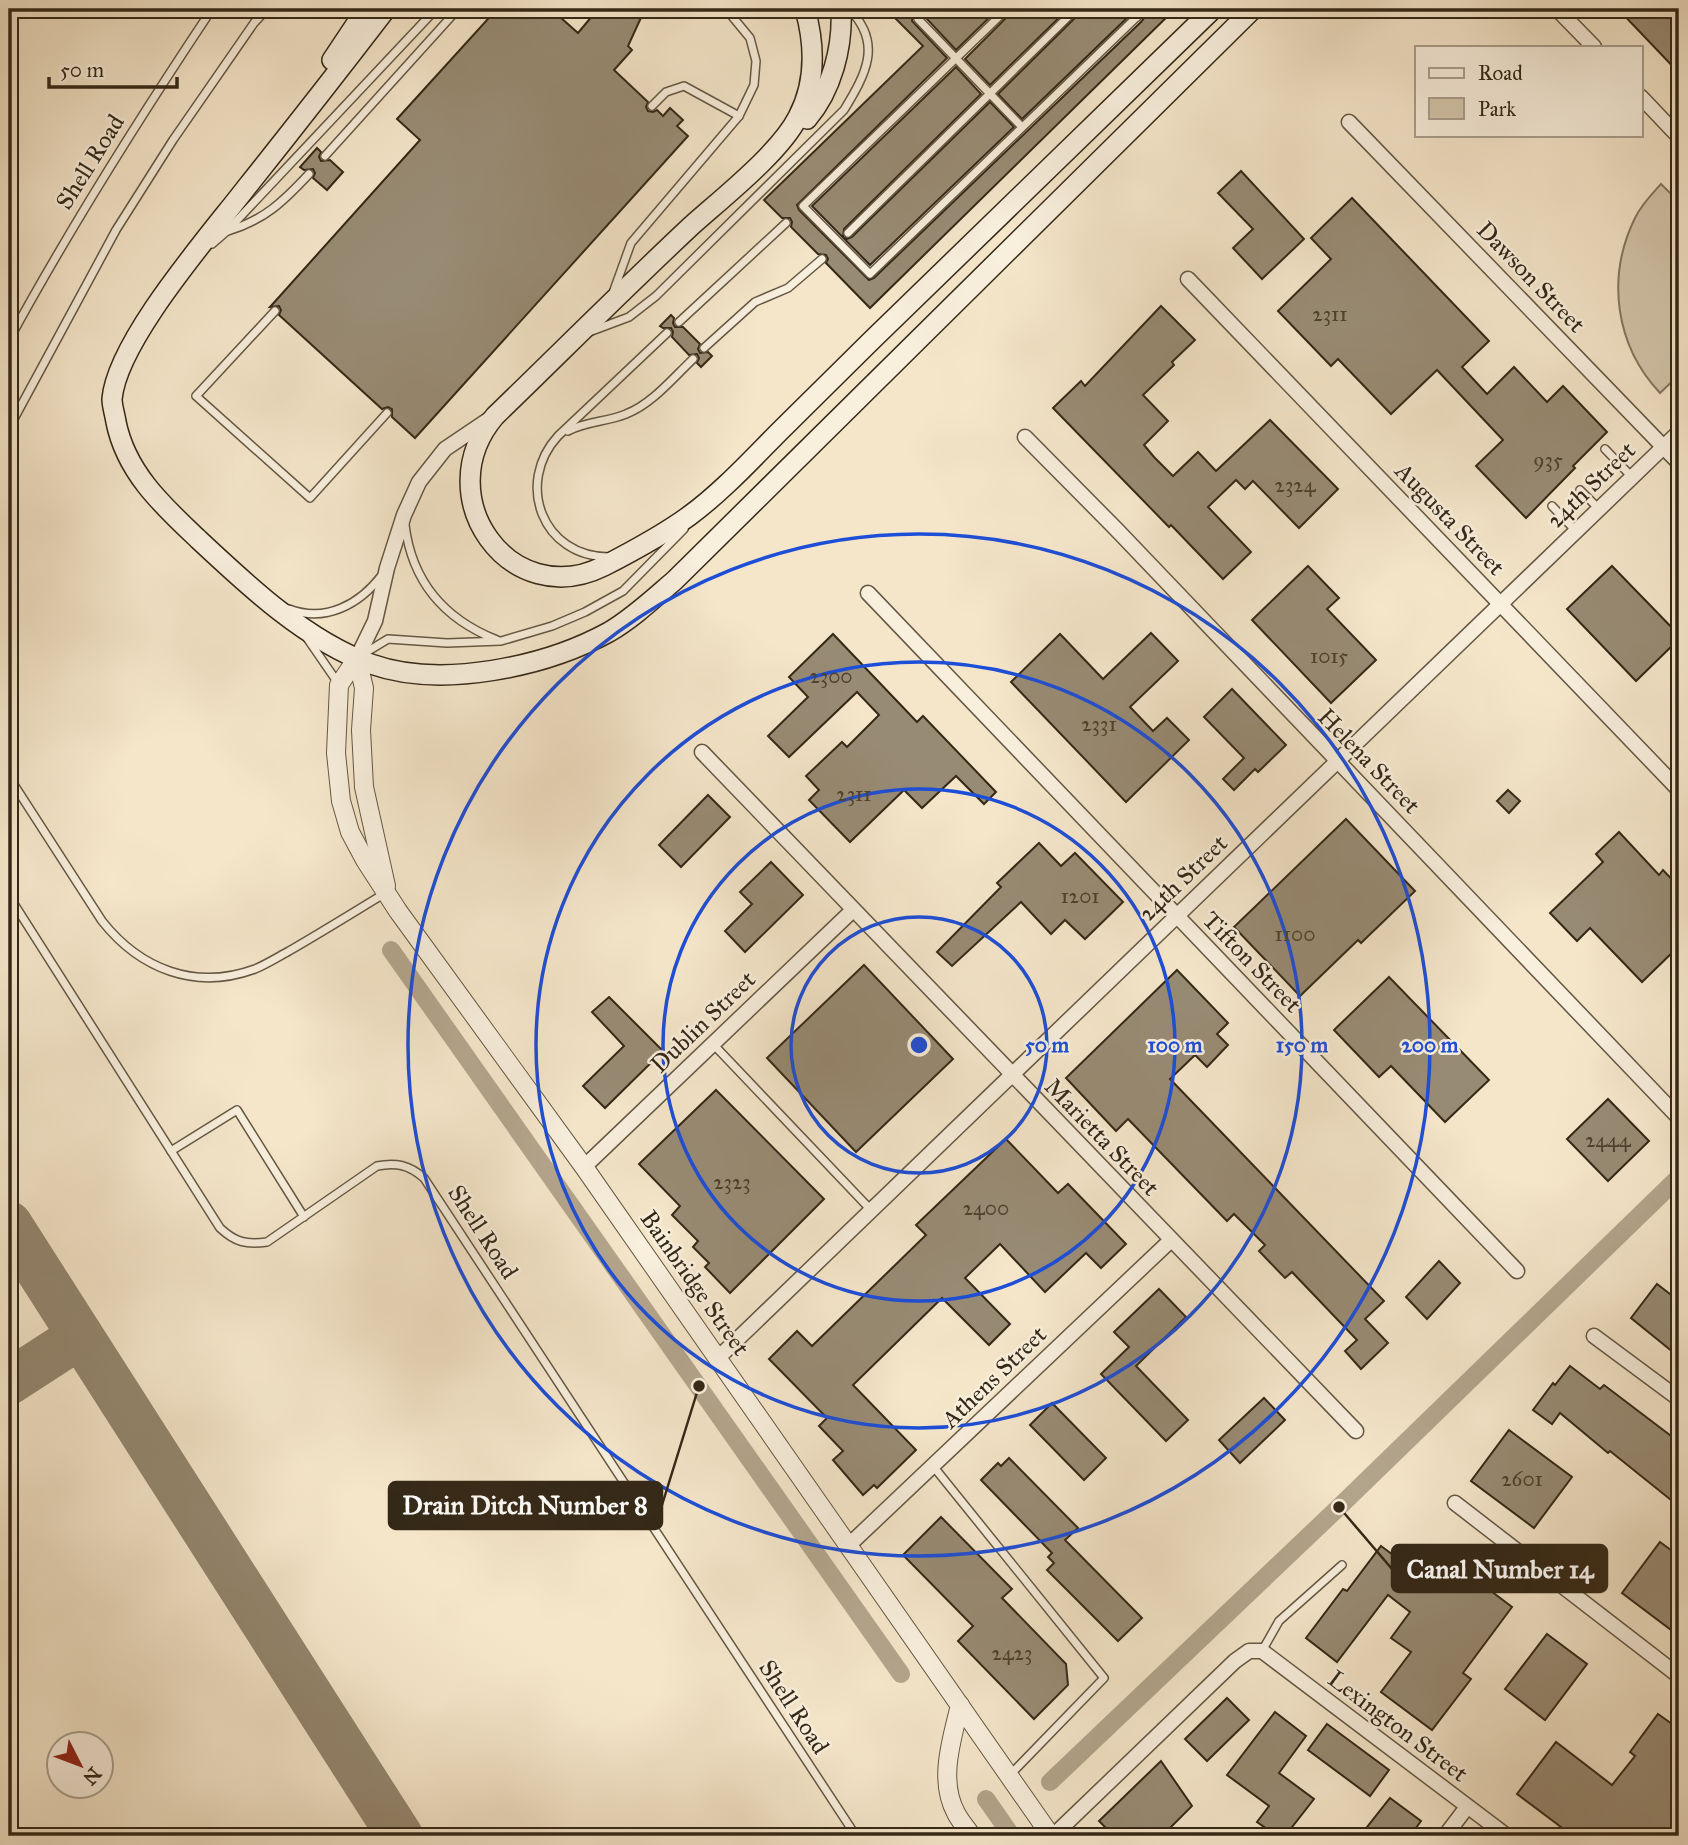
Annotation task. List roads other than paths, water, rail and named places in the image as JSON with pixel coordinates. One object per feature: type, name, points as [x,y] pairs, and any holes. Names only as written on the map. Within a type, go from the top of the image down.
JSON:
[{"type":"main road","points":[[226,223],[366,9]]},
{"type":"main road","points":[[386,9],[226,223],[186,265],[139,331],[118,373],[112,401],[118,431],[134,469],[155,499],[269,601],[297,623],[357,658],[387,669],[442,674],[507,667],[554,656],[590,641],[627,620],[675,580],[1253,9]]},
{"type":"main road","points":[[805,9],[813,62],[812,76],[806,100],[791,130],[495,416],[480,437],[468,483],[470,499],[484,531],[505,556],[524,569],[562,578],[579,576],[630,552],[679,523],[715,495],[1213,9]]},
{"type":"main road","points":[[742,179],[789,139],[816,106],[830,76],[840,43],[841,9]]},
{"type":"street","points":[[1557,9],[1593,46]]},
{"type":"street","points":[[1642,98],[1679,137]]},
{"type":"street","name":"Dawson Street","points":[[1349,122],[1679,463]]},
{"type":"street","name":"Augusta Street","points":[[1188,279],[1679,790]]},
{"type":"street","points":[[339,685],[357,658],[375,621],[387,568],[404,515],[419,482],[434,461],[464,435],[495,416]]},
{"type":"street","name":"24th Street","points":[[718,1358],[1679,432]]},
{"type":"street","name":"Helena Street","points":[[1025,437],[1679,1118]]},
{"type":"street","name":"Tifton Street","points":[[868,593],[1517,1271]]},
{"type":"street","name":"Bainbridge Street","points":[[357,658],[364,688],[361,730],[364,787],[387,892]]},
{"type":"street","name":"Bainbridge Street","points":[[339,685],[336,753],[340,791],[350,832],[398,911],[584,1167],[1052,1836]]},
{"type":"street","name":"Marietta Street","points":[[702,752],[1011,1076],[1356,1431]]},
{"type":"street","name":"Dublin Street","points":[[584,1167],[853,910]]},
{"type":"street","name":"Athens Street","points":[[849,1546],[1170,1241]]},
{"type":"street","points":[[1594,1336],[1679,1399]]},
{"type":"street","points":[[1455,1503],[1679,1676]]},
{"type":"street","points":[[1052,1836],[1235,1661],[1249,1651],[1262,1651]]},
{"type":"street","name":"Lexington Street","points":[[1262,1651],[1507,1836]]},
{"type":"street","points":[[960,1705],[947,1773],[948,1792],[955,1812],[972,1836]]},
{"type":"street","points":[[1445,1836],[1467,1807]]},
{"type":"lane","name":"Shell Road","points":[[9,340],[110,164],[212,9]]},
{"type":"lane","points":[[9,428],[116,230],[173,140],[254,23],[267,9]]},
{"type":"lane","points":[[226,223],[436,9]]},
{"type":"lane","points":[[325,156],[458,9]]},
{"type":"lane","points":[[610,304],[631,243],[739,116],[754,85],[756,61],[750,38],[726,9]]},
{"type":"lane","points":[[576,337],[629,317],[656,296],[844,110],[860,85],[870,50],[863,23],[849,9]]},
{"type":"lane","points":[[928,9],[918,19],[1022,127]]},
{"type":"lane","points":[[1007,9],[803,206],[870,274],[1145,9]]},
{"type":"lane","points":[[848,233],[1076,9]]},
{"type":"lane","points":[[1129,9],[1137,17]]},
{"type":"lane","points":[[652,106],[666,92],[684,86],[739,116]]},
{"type":"lane","points":[[226,223],[253,223],[290,194],[309,174]]},
{"type":"lane","points":[[678,322],[786,223]]},
{"type":"lane","points":[[704,348],[755,302],[788,288],[822,259]]},
{"type":"lane","points":[[275,311],[196,396],[310,498],[387,413]]},
{"type":"lane","points":[[630,552],[610,556],[583,554],[569,547],[547,524],[536,495],[537,479],[546,452],[558,436],[667,333]]},
{"type":"lane","points":[[558,436],[584,424],[617,417],[637,409],[693,359]]},
{"type":"lane","points":[[1605,449],[1632,477]]},
{"type":"lane","points":[[1580,490],[1599,509]]},
{"type":"lane","points":[[357,658],[388,639],[447,643],[501,641],[552,626],[585,612],[624,591],[715,495]]},
{"type":"lane","points":[[1552,506],[1576,531]]},
{"type":"lane","points":[[404,515],[408,549],[416,572],[431,594],[473,630],[501,641]]},
{"type":"lane","points":[[269,601],[307,614],[340,610],[363,595],[387,568]]},
{"type":"lane","points":[[297,623],[339,685]]},
{"type":"lane","points":[[9,777],[118,942],[146,960],[182,975],[199,978],[231,975],[257,968],[387,892]]},
{"type":"lane","points":[[340,791],[364,787]]},
{"type":"lane","name":"Shell Road","points":[[9,896],[220,1228],[232,1239],[249,1245],[267,1242],[377,1166],[391,1163],[406,1166],[424,1178],[856,1836]]},
{"type":"lane","points":[[713,1044],[871,1210]]},
{"type":"lane","points":[[171,1151],[237,1110],[304,1217]]},
{"type":"lane","points":[[933,1466],[1104,1678],[1010,1776]]},
{"type":"lane","points":[[1262,1651],[1279,1621],[1342,1565]]},
{"type":"waterway","points":[[391,950],[901,1674]]},
{"type":"waterway","points":[[1050,1782],[1339,1507],[1679,1177]]},
{"type":"waterway","points":[[986,1799],[1012,1836]]},
{"type":"place","name":"Drain Ditch Number 8","points":[[699,1386]]},
{"type":"place","name":"Canal Number 14","points":[[1339,1507]]}]
